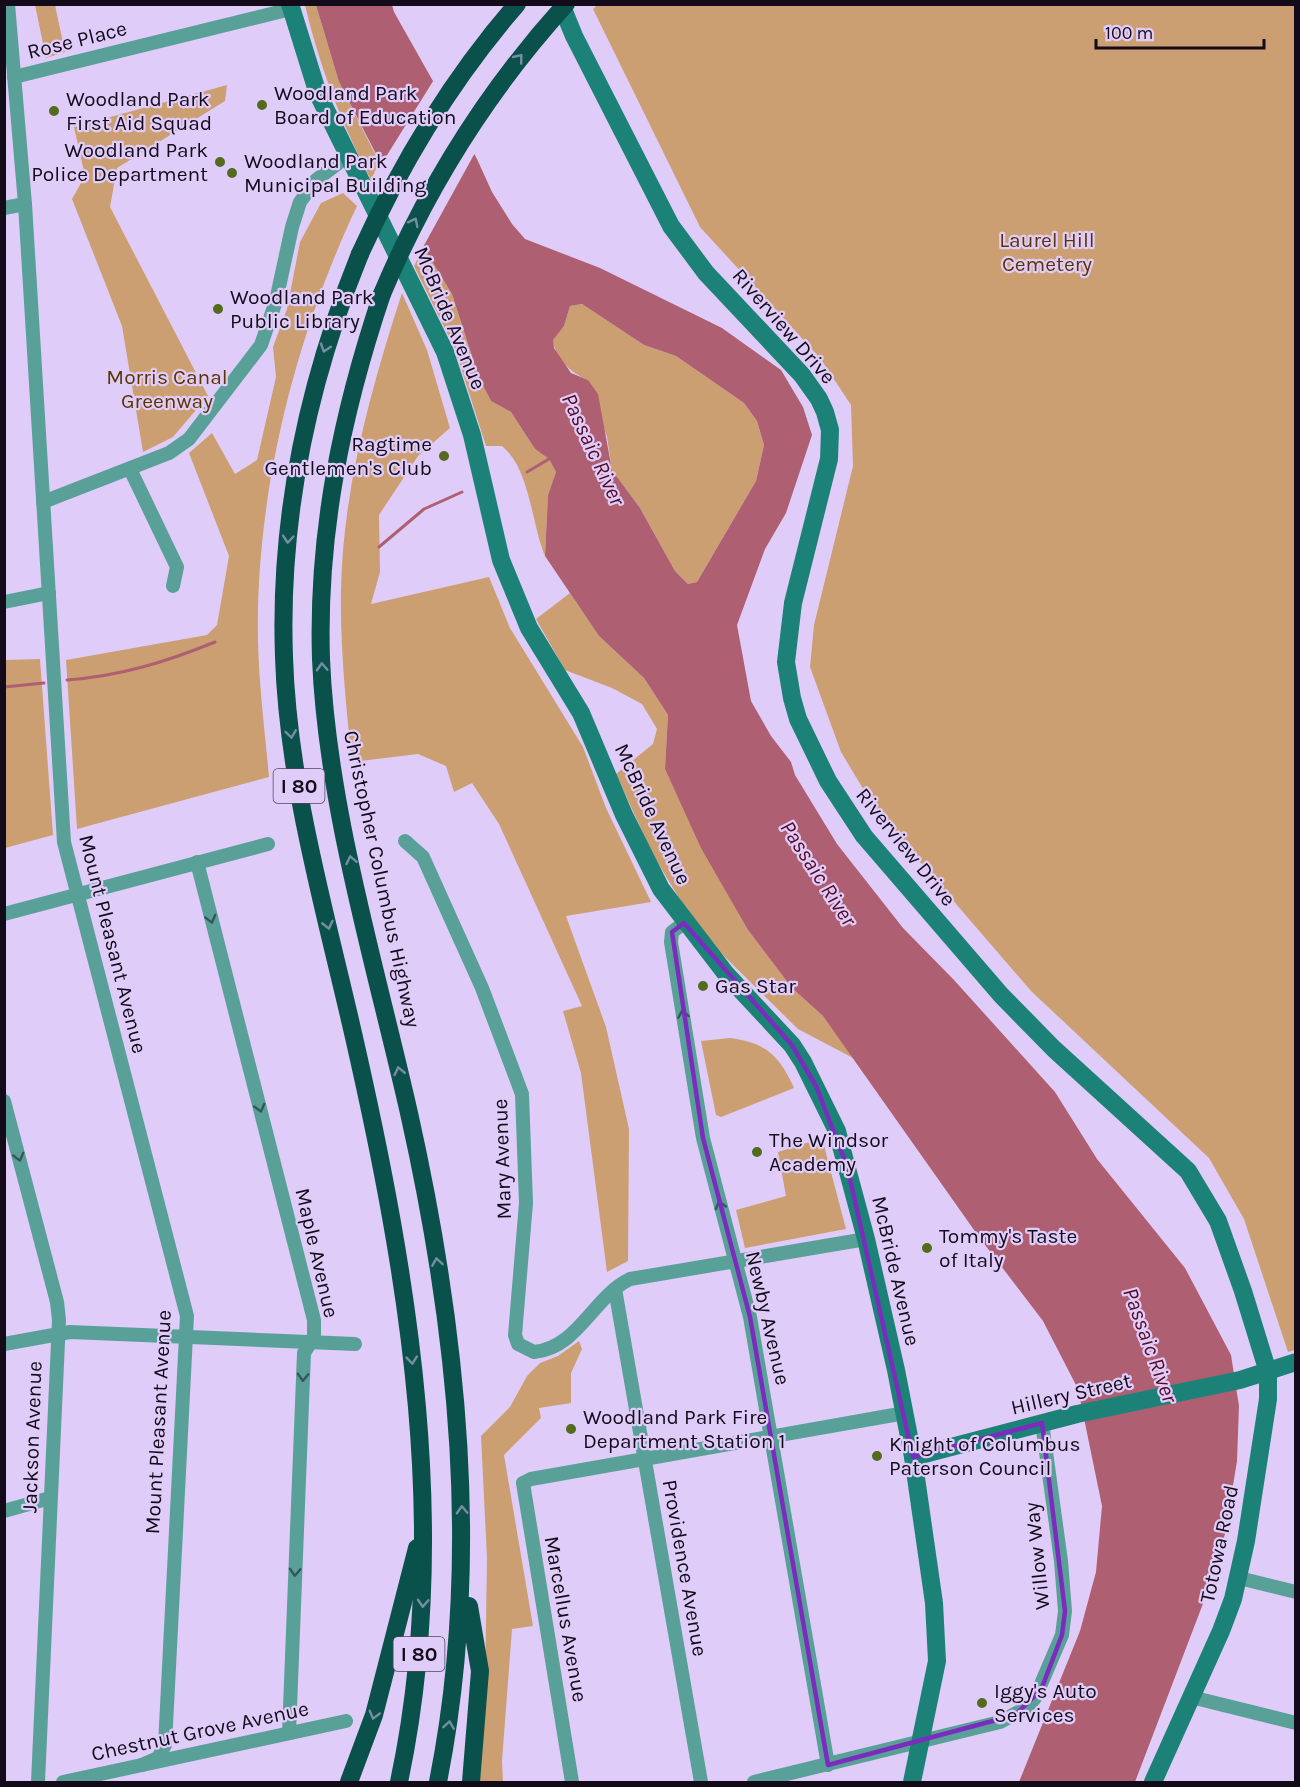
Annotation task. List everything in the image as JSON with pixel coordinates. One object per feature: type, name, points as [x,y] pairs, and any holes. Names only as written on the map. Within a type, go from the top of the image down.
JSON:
[{"type":"highway","name":"I 80","points":[[399,1782],[410,1728],[420,1647],[424,1524],[416,1401],[393,1228],[376,1136],[304,815],[290,732],[284,664],[287,556],[300,451],[321,361],[360,254],[393,184],[432,117],[477,53],[517,4]]},
{"type":"highway","name":"Christopher Columbus Highway","points":[[438,1782],[456,1667],[462,1569],[457,1436],[440,1282],[417,1152],[341,814],[329,738],[322,670],[322,583],[334,468],[351,392],[381,294],[414,221],[454,151],[499,84],[564,4]]},
{"type":"highway","points":[[349,1782],[374,1715],[424,1524]]},
{"type":"highway","points":[[462,1569],[480,1671],[471,1782]]},
{"type":"main road","name":"Riverview Drive","points":[[564,4],[579,46],[671,225],[706,273],[807,381],[825,412],[830,430],[829,459],[793,603],[786,662],[792,698],[817,761],[839,800],[864,836],[1001,995],[1054,1049],[1188,1171],[1218,1221],[1268,1372]]},
{"type":"main road","name":"McBride Avenue","points":[[290,7],[318,94],[449,362],[480,466],[501,560],[529,628],[581,714],[624,815],[655,879],[684,922],[726,974],[792,1045],[803,1062],[837,1131],[866,1239],[905,1413],[914,1456],[928,1552],[937,1636],[937,1661],[912,1782]]},
{"type":"main road","points":[[1268,1372],[1296,1362]]},
{"type":"main road","name":"Hillery Street","points":[[914,1456],[1077,1414],[1245,1379],[1268,1372]]},
{"type":"main road","name":"Totowa Road","points":[[1153,1782],[1221,1631],[1239,1578],[1268,1399],[1268,1372]]},
{"type":"street","name":"Mount Pleasant Avenue","points":[[8,4],[11,86],[25,204],[64,842],[185,1300],[187,1336],[176,1487],[165,1745],[158,1758],[141,1765]]},
{"type":"street","name":"Rose Place","points":[[11,86],[290,7]]},
{"type":"street","points":[[43,502],[169,453],[189,439],[248,365],[261,345],[272,317],[292,227],[300,202],[316,180],[349,155]]},
{"type":"street","points":[[4,208],[25,204]]},
{"type":"street","points":[[130,468],[177,567],[173,586]]},
{"type":"street","points":[[4,602],[49,593]]},
{"type":"street","name":"Mary Avenue","points":[[405,841],[423,857],[482,988],[522,1094],[526,1203],[515,1335],[518,1344],[534,1352],[554,1348],[573,1333],[615,1289]]},
{"type":"street","points":[[4,914],[268,844]]},
{"type":"street","name":"Maple Avenue","points":[[197,862],[311,1306],[315,1332],[304,1353],[289,1733]]},
{"type":"street","name":"Newby Avenue","points":[[684,922],[672,932],[671,942],[703,1138],[750,1317],[828,1765]]},
{"type":"street","name":"Jackson Avenue","points":[[4,1101],[57,1302],[38,1782]]},
{"type":"street","points":[[615,1289],[637,1278],[866,1239]]},
{"type":"street","name":"Providence Avenue","points":[[615,1289],[701,1782]]},
{"type":"street","points":[[4,1344],[57,1334],[187,1336],[355,1344]]},
{"type":"street","points":[[645,1458],[905,1413]]},
{"type":"street","name":"Willow Way","points":[[762,1782],[1000,1722],[1015,1715],[1035,1698],[1062,1635],[1065,1611],[1061,1560],[1042,1423]]},
{"type":"street","name":"Marcellus Avenue","points":[[572,1782],[522,1486],[526,1481],[542,1477],[645,1458]]},
{"type":"street","points":[[4,1510],[50,1498]]},
{"type":"street","points":[[1239,1578],[1296,1592]]},
{"type":"street","points":[[1191,1697],[1296,1723]]},
{"type":"street","name":"Chestnut Grove Avenue","points":[[63,1782],[346,1721]]},
{"type":"highlighted area","points":[[684,923],[792,1045],[816,1086],[847,1166],[913,1457],[1042,1423],[1065,1611],[1062,1635],[1041,1690],[1015,1715],[828,1765],[750,1317],[703,1138],[672,932]]},
{"type":"green space","name":"Laurel Hill Cemetery","points":[[598,4],[1295,5],[1295,1350],[1288,1352],[1244,1219],[1209,1158],[1031,991],[877,812],[841,752],[810,667],[814,625],[853,466],[851,405],[820,358],[700,227],[593,9]]},
{"type":"green space","points":[[35,5],[55,5],[65,52],[46,58]]},
{"type":"green space","points":[[305,5],[316,5],[339,82],[379,162],[371,180],[332,94],[317,51]]},
{"type":"green space","name":"Morris Canal Greenway","points":[[227,85],[225,101],[117,168],[110,207],[208,396],[173,437],[143,452],[122,326],[72,199],[85,176],[74,127]]},
{"type":"green space","points":[[343,193],[357,206],[315,309],[298,363],[283,418],[263,530],[258,641],[269,777],[77,829],[66,660],[207,635],[217,625],[229,556],[189,453],[212,433],[235,474],[257,460],[276,377],[273,347],[287,309],[300,242],[321,203]]},
{"type":"green space","points":[[424,246],[452,294],[479,378],[491,401],[511,412],[535,449],[549,459],[556,472],[548,495],[545,556],[519,468],[502,446],[486,446],[455,349],[414,266]]},
{"type":"green space","points":[[402,293],[427,350],[450,428],[418,456],[379,515],[380,572],[371,604],[489,577],[510,628],[583,747],[606,808],[651,902],[566,916],[606,1027],[629,1129],[628,1261],[607,1272],[581,1073],[563,1011],[582,1006],[499,824],[472,783],[454,792],[446,766],[418,754],[352,762],[341,633],[341,590],[347,514],[370,402]]},
{"type":"green space","points":[[582,304],[644,345],[676,356],[744,403],[757,421],[764,445],[756,481],[697,582],[688,584],[675,571],[640,508],[612,470],[607,437],[588,380],[565,365],[554,347],[552,340],[564,326],[570,306]]},
{"type":"green space","points":[[570,593],[599,636],[644,678],[668,715],[665,769],[702,848],[748,930],[792,988],[823,1016],[855,1059],[798,1029],[720,952],[687,911],[653,855],[616,774],[653,744],[657,729],[642,704],[612,688],[565,670],[536,619]]},
{"type":"green space","points":[[40,659],[53,835],[5,848],[5,660]]},
{"type":"green space","points":[[730,1038],[753,1043],[770,1052],[783,1067],[794,1088],[721,1117],[716,1115],[701,1041]]},
{"type":"green space","points":[[822,1138],[846,1229],[745,1248],[736,1210],[786,1196],[778,1152]]},
{"type":"green space","points":[[579,1341],[582,1349],[571,1373],[571,1403],[539,1408],[541,1418],[504,1455],[533,1626],[512,1629],[502,1761],[503,1782],[479,1782],[485,1691],[487,1558],[481,1436],[510,1407],[527,1376],[540,1363],[558,1356]]},
{"type":"water","name":"Passaic River","points":[[316,5],[392,5],[477,159],[492,192],[512,224],[525,239],[600,268],[722,328],[781,370],[803,407],[812,435],[786,513],[765,549],[737,625],[751,701],[771,736],[791,762],[795,775],[837,844],[903,928],[954,980],[1055,1092],[1097,1159],[1185,1268],[1231,1355],[1239,1406],[1237,1461],[1225,1534],[1204,1601],[1135,1782],[1019,1782],[1080,1631],[1096,1572],[1102,1506],[1078,1389],[1043,1321],[979,1237],[823,1016],[792,988],[748,930],[701,848],[665,769],[668,715],[644,678],[599,636],[545,556],[548,495],[556,472],[549,459],[535,449],[511,412],[491,401],[479,378],[452,294],[426,251],[339,82]],"holes":[[[582,304],[644,345],[676,356],[744,403],[757,421],[764,445],[756,481],[697,582],[688,584],[675,571],[640,508],[612,470],[598,394],[588,380],[571,373],[554,348],[553,340],[564,326],[570,306]]]},
{"type":"pier","points":[[435,78],[476,151],[422,249],[379,168]]},
{"type":"waterway","points":[[527,472],[549,459]]},
{"type":"waterway","points":[[379,547],[424,509],[462,492]]},
{"type":"waterway","points":[[67,680],[143,667],[215,642]]},
{"type":"waterway","points":[[4,687],[44,683]]},
{"type":"place","name":"Woodland Park Board of Education","points":[[262,105]]},
{"type":"place","name":"Woodland Park First Aid Squad","points":[[54,111]]},
{"type":"place","name":"Woodland Park Police Department","points":[[220,162]]},
{"type":"place","name":"Woodland Park Municipal Building","points":[[232,173]]},
{"type":"place","name":"Woodland Park Public Library","points":[[218,309]]},
{"type":"place","name":"Ragtime Gentlemen's Club","points":[[444,456]]},
{"type":"place","name":"Gas Star","points":[[703,986]]},
{"type":"place","name":"The Windsor Academy","points":[[757,1152]]},
{"type":"place","name":"Tommy's Taste of Italy","points":[[927,1248]]},
{"type":"place","name":"Woodland Park Fire Department Station 1","points":[[571,1429]]},
{"type":"place","name":"Knight of Columbus Paterson Council","points":[[877,1456]]},
{"type":"place","name":"Iggy's Auto Services","points":[[982,1703]]}]
